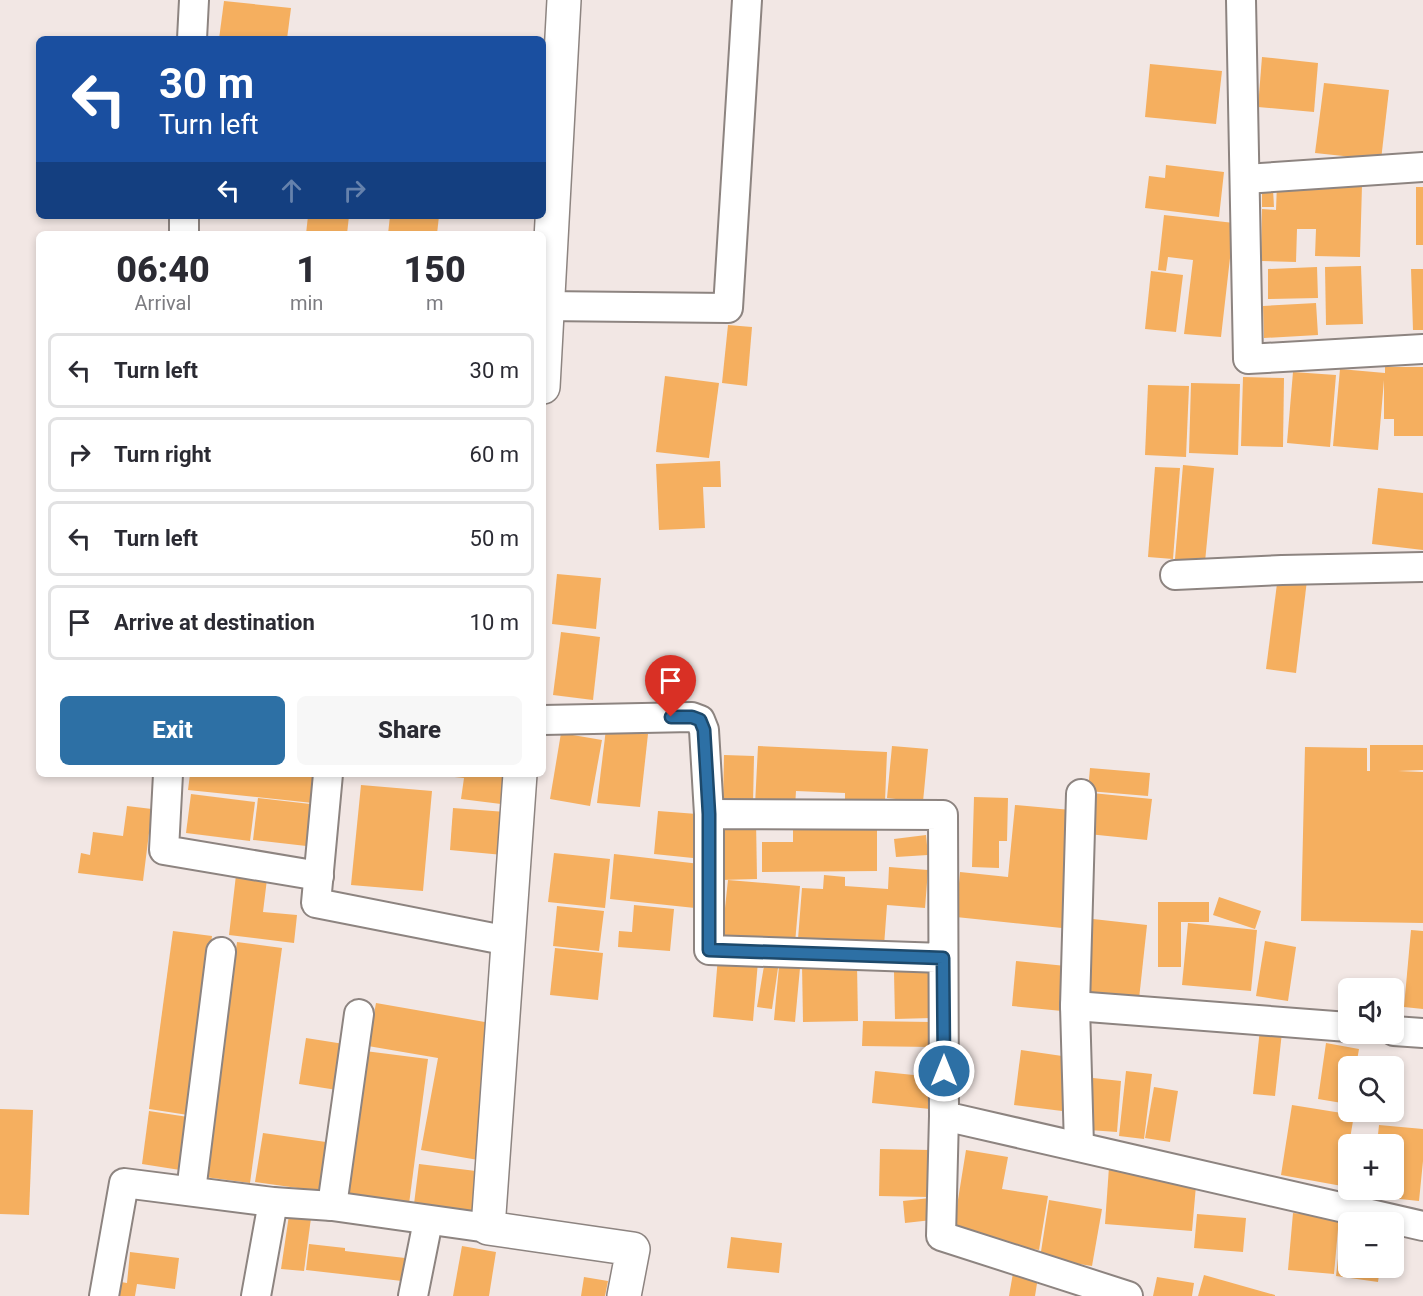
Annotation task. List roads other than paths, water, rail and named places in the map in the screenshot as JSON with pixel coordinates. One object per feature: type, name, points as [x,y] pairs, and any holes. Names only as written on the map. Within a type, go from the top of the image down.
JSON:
[{"type":"street","points":[[192,36],[194,0]]},
{"type":"street","points":[[546,290],[564,0]]},
{"type":"street","points":[[546,306],[728,308],[747,0]]},
{"type":"street","points":[[1241,0],[1248,359],[1423,349]]},
{"type":"street","points":[[1245,179],[1423,167]]},
{"type":"street","points":[[1175,575],[1423,567]]},
{"type":"street","points":[[546,720],[692,717],[700,720],[704,730],[709,814],[709,950],[943,958]]},
{"type":"street","points":[[168,777],[164,850],[319,876]]},
{"type":"street","points":[[328,777],[316,903],[509,940]]},
{"type":"street","points":[[488,1228],[520,777]]},
{"type":"street","points":[[1078,1146],[1075,1006],[1081,794]]},
{"type":"street","points":[[709,814],[943,815],[944,1116],[941,1236],[1128,1296]]},
{"type":"street","points":[[191,1191],[221,952]]},
{"type":"street","points":[[1075,1006],[1338,1026]]},
{"type":"street","points":[[332,1206],[358,1014]]},
{"type":"street","points":[[1404,1031],[1423,1033]]},
{"type":"street","points":[[944,1116],[1423,1226]]},
{"type":"street","points":[[104,1296],[124,1183],[273,1202],[332,1206],[633,1249],[624,1296]]},
{"type":"street","points":[[256,1296],[273,1202]]},
{"type":"street","points":[[413,1296],[428,1221]]}]
